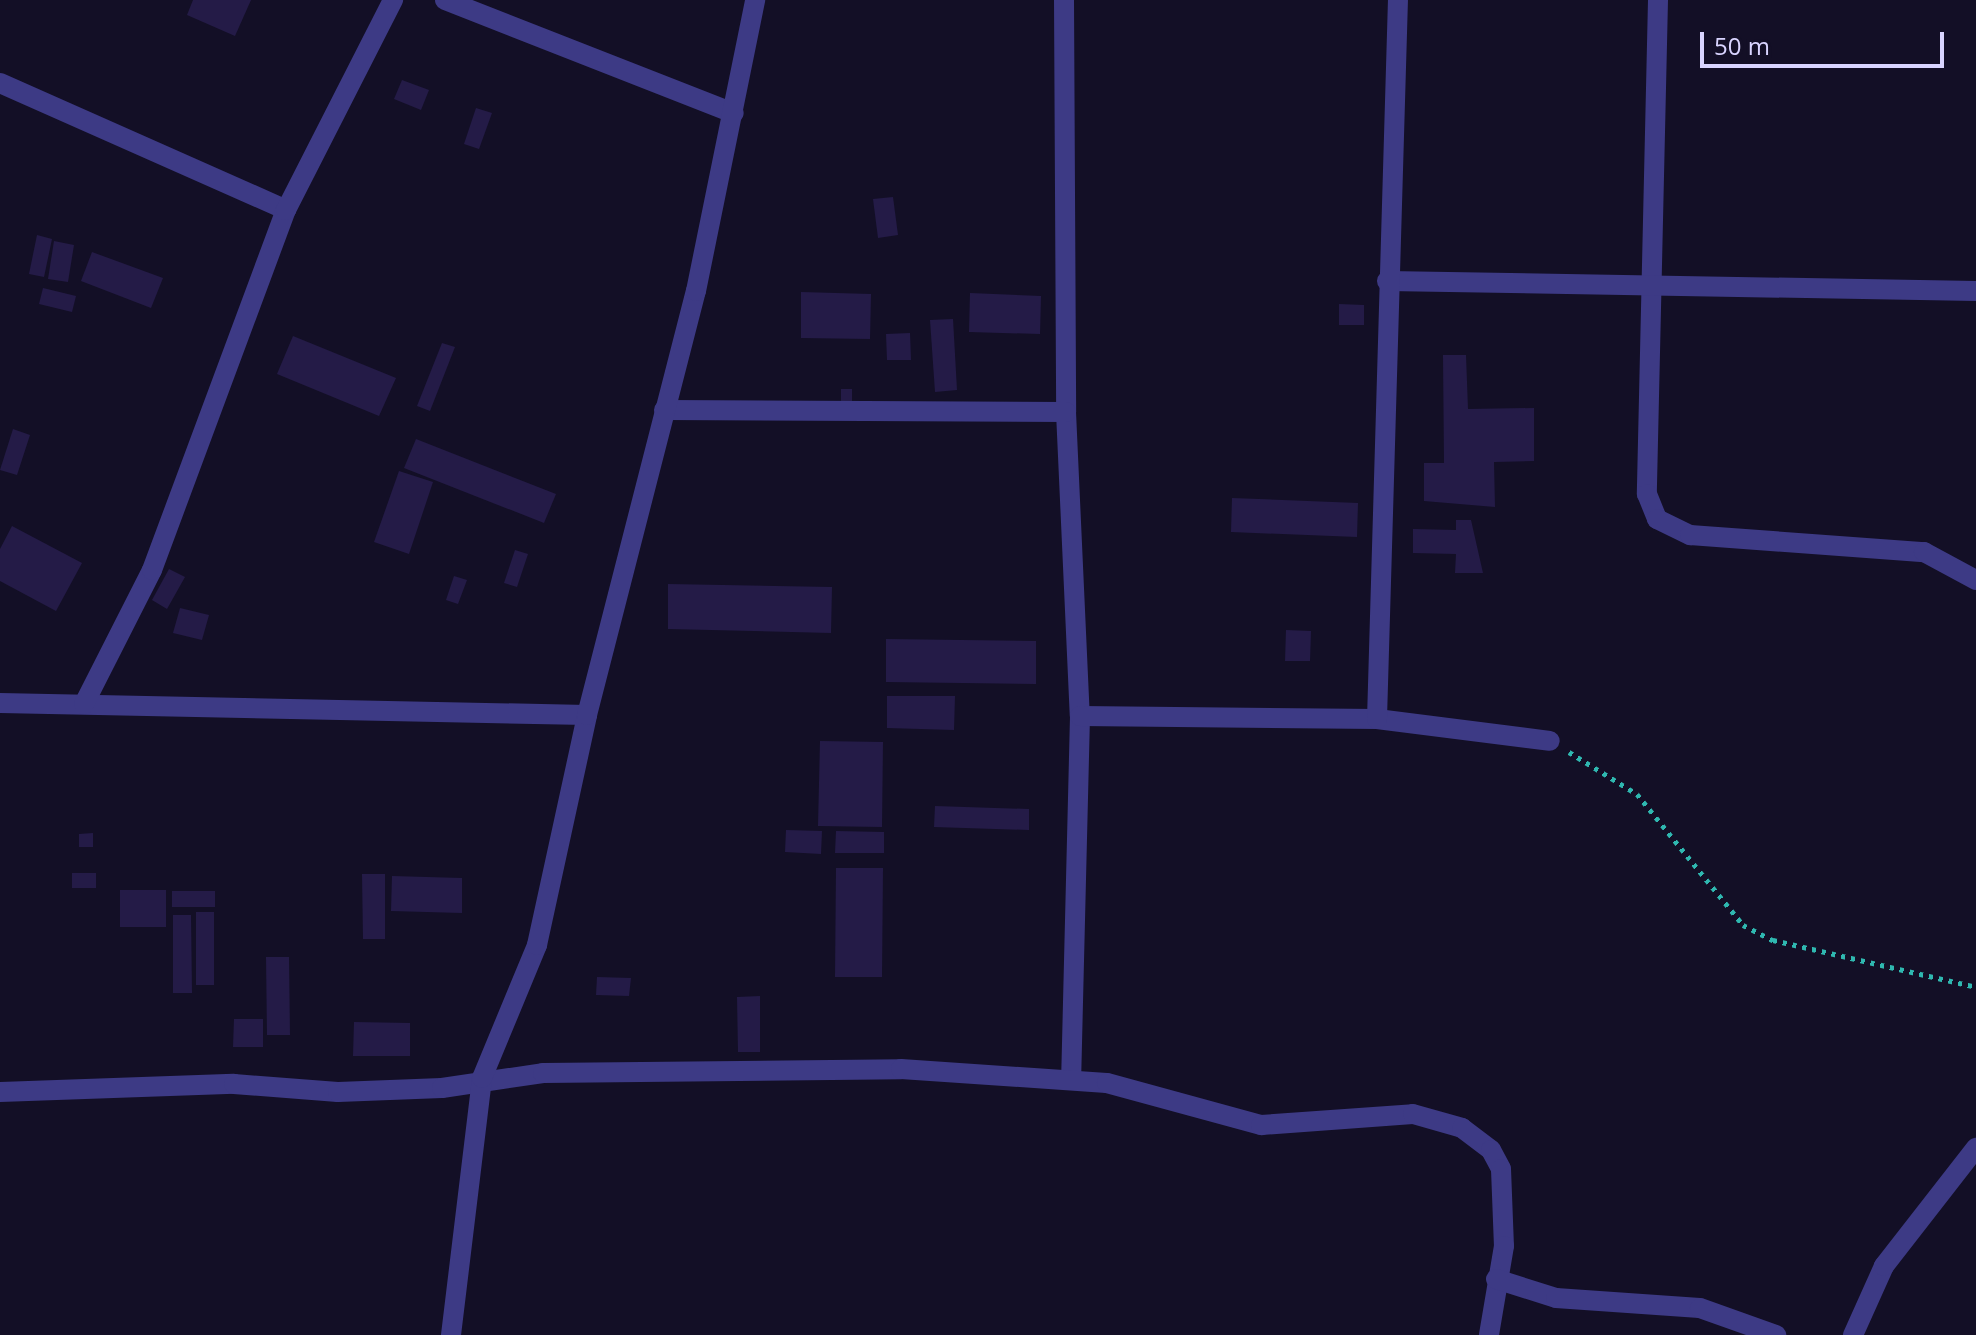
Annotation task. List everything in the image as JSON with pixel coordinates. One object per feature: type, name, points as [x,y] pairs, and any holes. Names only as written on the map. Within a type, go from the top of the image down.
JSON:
[{"type":"street","points":[[84,704],[152,570],[286,210],[393,0]]},
{"type":"street","points":[[445,0],[734,113]]},
{"type":"street","points":[[451,1335],[482,1078],[537,945],[587,715],[664,410],[734,113],[755,0]]},
{"type":"street","points":[[1064,0],[1066,412],[1080,716],[1071,1078]]},
{"type":"street","points":[[1377,719],[1387,281],[1398,0]]},
{"type":"street","points":[[1658,0],[1647,494],[1657,519],[1690,535],[1924,552],[1976,580]]},
{"type":"street","points":[[0,83],[286,210]]},
{"type":"street","points":[[1387,281],[1652,282],[1976,291]]},
{"type":"street","points":[[664,410],[1066,412]]},
{"type":"street","points":[[0,703],[587,715]]},
{"type":"street","points":[[1080,716],[1377,719],[1550,741]]},
{"type":"street","points":[[0,1092],[234,1084],[338,1092],[442,1088],[482,1078],[901,1069],[1071,1078],[1261,1125],[1413,1114],[1462,1128],[1491,1150],[1501,1169],[1504,1246],[1496,1279],[1489,1335]]},
{"type":"street","points":[[1853,1335],[1884,1266],[1976,1148]]},
{"type":"street","points":[[1496,1279],[1556,1298],[1700,1308],[1776,1335]]},
{"type":"path","points":[[1550,741],[1637,794],[1743,925],[1773,940],[1976,987]]},
{"type":"building","points":[[193,0],[251,0],[235,36],[187,15]]},
{"type":"building","points":[[402,80],[429,90],[421,110],[394,99]]},
{"type":"building","points":[[476,108],[492,113],[479,149],[464,144]]},
{"type":"building","points":[[893,197],[898,235],[878,238],[873,199]]},
{"type":"building","points":[[37,235],[52,239],[44,277],[29,274]]},
{"type":"building","points":[[54,241],[74,245],[68,282],[48,279]]},
{"type":"building","points":[[92,252],[163,278],[151,308],[81,281]]},
{"type":"building","points":[[43,288],[76,296],[72,312],[39,304]]},
{"type":"building","points":[[801,292],[871,294],[870,339],[801,338]]},
{"type":"building","points":[[970,293],[1041,296],[1040,334],[969,332]]},
{"type":"building","points":[[1339,304],[1364,305],[1364,325],[1339,325]]},
{"type":"building","points":[[953,319],[957,390],[935,392],[930,320]]},
{"type":"building","points":[[910,333],[911,360],[887,360],[886,334]]},
{"type":"building","points":[[293,336],[396,378],[379,416],[277,374]]},
{"type":"building","points":[[442,343],[455,347],[430,411],[417,406]]},
{"type":"building","points":[[1443,355],[1466,355],[1468,409],[1534,408],[1534,461],[1494,462],[1495,507],[1424,501],[1424,463],[1444,463]]},
{"type":"building","points":[[841,389],[852,389],[852,402],[841,402]]},
{"type":"building","points":[[13,429],[30,435],[17,475],[0,470]]},
{"type":"building","points":[[416,439],[556,494],[544,523],[404,468]]},
{"type":"building","points":[[399,471],[433,482],[409,554],[374,542]]},
{"type":"building","points":[[1232,498],[1358,503],[1357,537],[1231,532]]},
{"type":"building","points":[[1456,520],[1471,520],[1483,573],[1455,573],[1456,554],[1413,553],[1413,529],[1456,530]]},
{"type":"building","points":[[12,526],[82,563],[56,611],[0,581],[0,549]]},
{"type":"building","points":[[515,550],[528,554],[517,587],[504,583]]},
{"type":"building","points":[[169,569],[185,577],[167,609],[152,600]]},
{"type":"building","points":[[454,576],[467,580],[458,604],[446,600]]},
{"type":"building","points":[[668,584],[832,587],[831,633],[668,629]]},
{"type":"building","points":[[180,608],[209,615],[202,640],[173,633]]},
{"type":"building","points":[[1286,630],[1311,631],[1310,661],[1285,661]]},
{"type":"building","points":[[886,639],[1036,641],[1036,684],[886,682]]},
{"type":"building","points":[[887,696],[955,696],[954,730],[887,728]]},
{"type":"building","points":[[820,741],[883,742],[882,827],[818,826]]},
{"type":"building","points":[[935,806],[1029,809],[1029,830],[934,827]]},
{"type":"building","points":[[786,830],[822,831],[821,854],[785,852]]},
{"type":"building","points":[[836,831],[884,832],[884,853],[835,853]]},
{"type":"building","points":[[93,833],[93,847],[79,847],[79,834]]},
{"type":"building","points":[[836,868],[883,868],[882,977],[835,977]]},
{"type":"building","points":[[72,873],[96,873],[96,888],[72,888]]},
{"type":"building","points":[[362,874],[385,874],[385,939],[363,939]]},
{"type":"building","points":[[392,876],[462,878],[462,913],[391,911]]},
{"type":"building","points":[[120,890],[166,890],[166,927],[120,927]]},
{"type":"building","points":[[172,891],[215,891],[215,907],[172,907]]},
{"type":"building","points":[[196,912],[214,912],[214,985],[196,985]]},
{"type":"building","points":[[173,915],[191,915],[192,993],[173,993]]},
{"type":"building","points":[[266,957],[289,957],[290,1035],[267,1035]]},
{"type":"building","points":[[597,977],[631,978],[629,996],[596,995]]},
{"type":"building","points":[[760,996],[760,1052],[738,1052],[737,997]]},
{"type":"building","points":[[234,1019],[263,1019],[263,1047],[233,1047]]},
{"type":"building","points":[[354,1022],[410,1023],[410,1056],[353,1056]]}]
